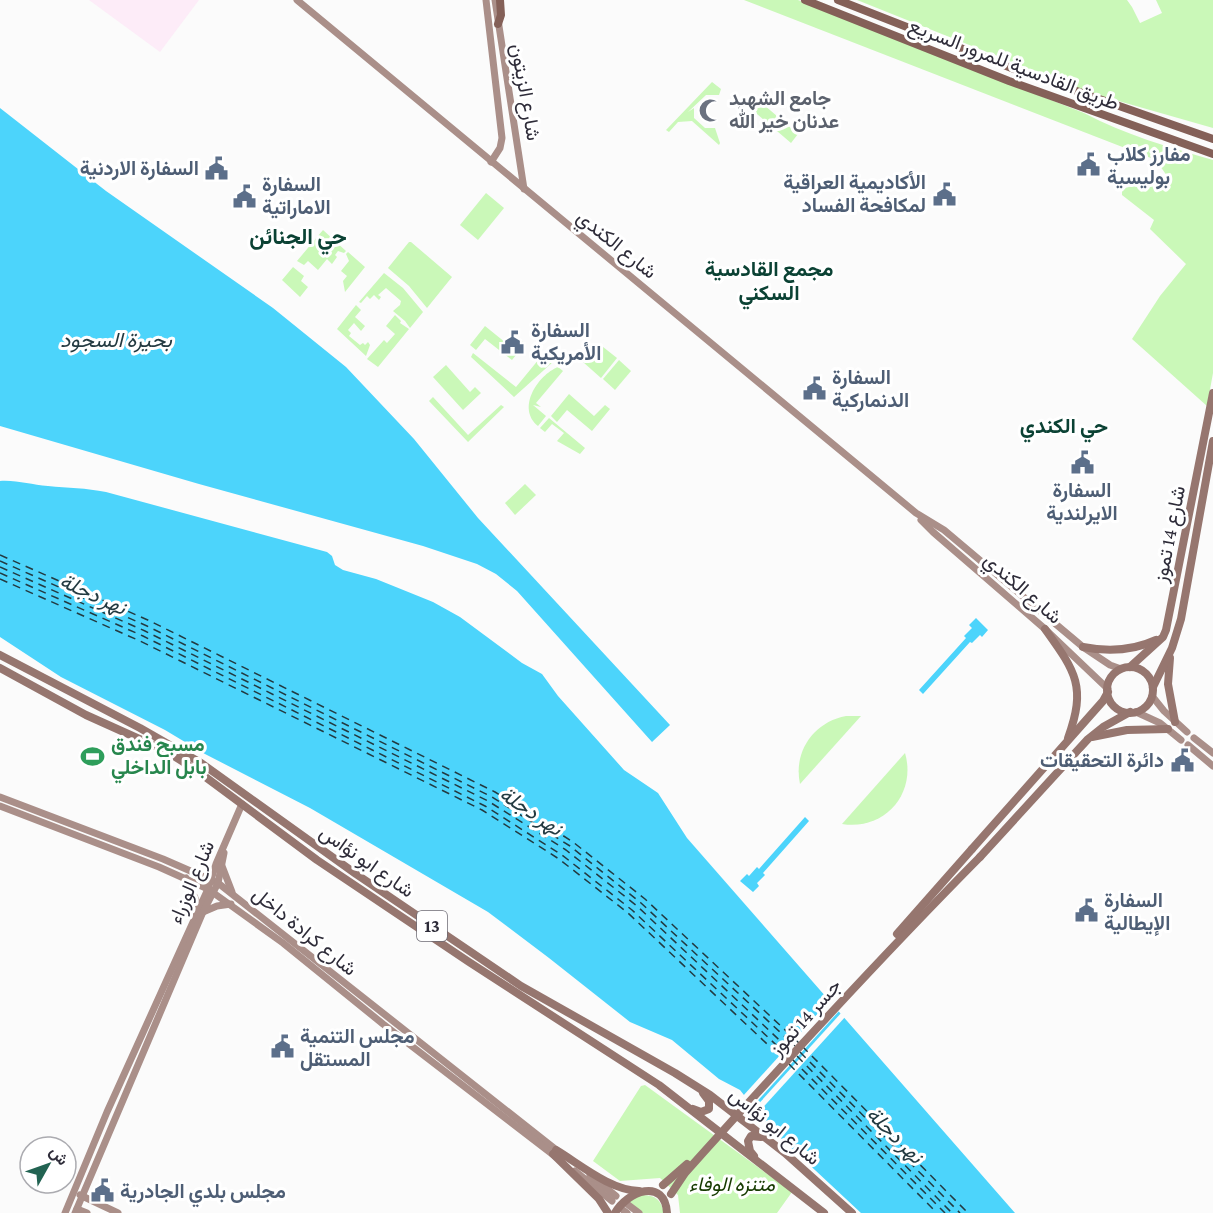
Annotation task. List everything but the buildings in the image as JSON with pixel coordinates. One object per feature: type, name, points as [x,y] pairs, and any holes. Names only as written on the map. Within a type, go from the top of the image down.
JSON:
[{"type":"highway","points":[[498,24],[501,15],[500,0]]},
{"type":"highway","name":"طريق القادسية للمرور السريع","points":[[805,0],[1009,81],[1213,154]]},
{"type":"highway","name":"طريق القادسية للمرور السريع","points":[[838,0],[1035,76],[1213,139]]},
{"type":"main road","name":"شارع 14 تموز","points":[[1125,668],[1162,637],[1169,622],[1213,393]]},
{"type":"main road","name":"شارع 14 تموز","points":[[1153,687],[1172,648],[1181,619],[1213,441]]},
{"type":"main road","points":[[1045,629],[1066,659],[1077,688],[1078,708],[1066,742]]},
{"type":"main road","points":[[1083,646],[1103,650],[1124,650],[1162,637]]},
{"type":"main road","points":[[1172,648],[1168,684],[1175,722]]},
{"type":"main road","name":"شارع ابو نؤاس","points":[[0,655],[140,728],[201,764],[365,880],[521,986],[710,1095],[785,1153],[852,1213]]},
{"type":"main road","name":"شارع ابو نؤاس","points":[[0,668],[86,715],[166,751],[196,770],[317,860],[677,1098],[824,1213]]},
{"type":"main road","points":[[1066,742],[1103,701],[1112,677],[1125,668],[1139,669],[1147,674],[1153,687],[1152,696],[1147,705],[1103,727],[1088,739]]},
{"type":"main road","points":[[1108,690],[1111,701],[1117,708],[1133,712]]},
{"type":"main road","points":[[1088,739],[1127,730],[1168,729]]},
{"type":"main road","name":"جسر 14 تموز","points":[[667,1210],[671,1194],[685,1173],[927,910],[1015,821],[1088,739]]},
{"type":"main road","name":"جسر 14 تموز","points":[[650,1191],[663,1185],[681,1170],[893,939],[1066,742]]},
{"type":"main road","points":[[675,1073],[706,1096],[710,1106],[706,1111],[696,1111],[677,1098]]},
{"type":"main road","points":[[775,1174],[755,1158],[750,1151],[748,1141],[752,1136],[760,1137],[785,1153]]},
{"type":"main road","points":[[555,1152],[623,1190],[650,1191],[660,1195],[667,1210]]},
{"type":"main road","points":[[555,1152],[599,1199],[608,1213]]},
{"type":"main road","points":[[623,1210],[623,1201],[639,1191]]},
{"type":"street","name":"شارع الكندي","points":[[297,0],[916,513],[944,530],[1083,646],[1110,664],[1125,668]]},
{"type":"street","name":"شارع الزيتون","points":[[486,0],[502,138],[500,148],[491,162]]},
{"type":"street","name":"شارع الزيتون","points":[[495,0],[525,189]]},
{"type":"street","name":"شارع الكندي","points":[[916,513],[933,532],[1045,629],[1108,690]]},
{"type":"street","points":[[967,562],[973,554]]},
{"type":"street","points":[[1152,696],[1160,708],[1187,732]]},
{"type":"street","points":[[1133,712],[1154,719],[1181,740]]},
{"type":"street","points":[[1194,738],[1213,753]]},
{"type":"street","points":[[1188,745],[1213,766]]},
{"type":"street","name":"شارع كرادة داخل","points":[[0,796],[214,881],[234,894],[555,1152]]},
{"type":"street","name":"شارع الوزراء","points":[[78,1183],[214,881],[228,837],[242,804]]},
{"type":"street","name":"شارع كرادة داخل","points":[[0,806],[186,878],[210,890],[283,943],[383,1024],[555,1152]]},
{"type":"street","points":[[197,874],[219,865],[234,894]]},
{"type":"street","points":[[186,878],[201,910],[231,904]]},
{"type":"street","name":"شارع الوزراء","points":[[76,1211],[201,910]]},
{"type":"street","points":[[91,1152],[99,1157]]},
{"type":"street","points":[[555,1152],[614,1199]]},
{"type":"street","points":[[78,1194],[118,1213]]},
{"type":"street","name":"شارع الوزراء","points":[[65,1213],[73,1195]]},
{"type":"street","points":[[623,1210],[639,1213]]},
{"type":"street","points":[[76,1211],[87,1213]]},
{"type":"shaded area","points":[[89,0],[199,0],[160,52]]},
{"type":"green space","points":[[744,0],[798,0],[1084,113],[1131,134],[1213,160],[1213,373],[1207,406],[1132,339],[1160,296],[1186,264],[1150,229],[1154,220],[1122,195],[1122,189],[1167,176],[1156,160]]},
{"type":"green space","points":[[857,0],[1127,0],[1140,23],[1162,13],[1156,0],[1213,0],[1213,128],[1087,92]]},
{"type":"green space","points":[[712,82],[721,89],[719,95],[706,95],[688,112],[694,108],[694,118],[705,128],[715,128],[719,145],[692,121],[678,122],[669,132],[666,130]]},
{"type":"green space","points":[[751,94],[798,134],[791,143],[743,102]]},
{"type":"green space","points":[[486,193],[504,208],[478,240],[460,225]]},
{"type":"green space","points":[[323,230],[346,251],[344,253],[338,251],[332,264],[327,259],[318,270],[308,261],[304,265],[297,261]]},
{"type":"green space","points":[[409,242],[452,277],[427,308],[409,286],[388,268]]},
{"type":"green space","points":[[348,252],[365,267],[345,292],[343,281],[347,276],[341,271],[349,261],[346,254]]},
{"type":"green space","points":[[293,267],[304,276],[301,281],[308,287],[300,297],[282,280]]},
{"type":"green space","points":[[384,273],[403,288],[423,312],[410,328],[393,311],[401,301],[386,288],[378,295],[381,297],[379,300],[374,295],[370,299],[367,296],[361,303],[359,302]]},
{"type":"green space","points":[[356,305],[361,310],[355,317],[365,326],[361,331],[354,323],[348,330],[351,333],[349,336],[360,345],[368,342],[370,345],[366,356],[337,329]]},
{"type":"green space","points":[[395,315],[401,321],[400,323],[409,329],[378,367],[367,359],[384,340],[387,343],[395,334],[386,326]]},
{"type":"green space","points":[[485,326],[511,347],[519,339],[525,344],[512,360],[485,339],[476,350],[470,345]]},
{"type":"green space","points":[[598,343],[617,358],[601,378],[583,362]]},
{"type":"green space","points":[[473,353],[516,387],[544,353],[554,361],[514,397],[471,357]]},
{"type":"green space","points":[[619,360],[631,371],[615,390],[603,379]]},
{"type":"green space","points":[[446,365],[470,392],[475,387],[481,393],[463,410],[433,377]]},
{"type":"green space","points":[[558,367],[563,371],[536,403],[541,407],[533,405],[546,416],[538,426],[529,410],[532,393],[543,377]]},
{"type":"green space","points":[[569,394],[594,416],[605,405],[610,409],[592,431],[567,410],[557,422],[551,416]]},
{"type":"green space","points":[[433,397],[468,435],[501,405],[504,407],[468,442],[429,401]]},
{"type":"green space","points":[[549,418],[585,448],[580,454],[557,441],[564,433],[552,424],[545,432],[540,428]]},
{"type":"green space","points":[[525,484],[536,495],[515,515],[505,503]]},
{"type":"green space","points":[[846,716],[861,716],[800,784],[800,760],[808,740],[824,725]]},
{"type":"green space","points":[[905,753],[906,782],[894,806],[871,822],[857,825],[842,824]]},
{"type":"green space","name":"متنزه الوفاء","points":[[645,1085],[792,1192],[777,1213],[680,1213],[678,1195],[660,1178],[620,1181],[593,1161],[641,1086]]},
{"type":"green space","points":[[640,1195],[656,1198],[664,1213],[641,1213],[627,1202]]},
{"type":"water","name":"بحيرة السجود","points":[[0,108],[106,191],[273,308],[346,367],[414,439],[478,518],[670,725],[652,742],[517,591],[496,574],[477,564],[423,546],[0,426]]},
{"type":"water","name":"نهر دجلة","points":[[0,481],[106,492],[327,552],[332,556],[335,565],[343,570],[376,579],[433,602],[460,617],[522,663],[542,674],[558,696],[624,770],[658,793],[687,838],[1015,1213],[861,1213],[770,1128],[740,1090],[719,1079],[672,1040],[630,1022],[488,912],[310,808],[61,677],[0,637]]},
{"type":"water","points":[[976,618],[988,630],[982,637],[980,635],[972,643],[970,642],[923,694],[919,690],[966,638],[964,636],[972,628],[969,625]]},
{"type":"water","points":[[805,817],[809,821],[763,873],[765,875],[757,883],[759,886],[753,892],[740,881],[747,874],[749,876],[757,867],[759,869]]},
{"type":"pier","points":[[831,999],[840,1010],[751,1108],[742,1097]]},
{"type":"pier","points":[[842,1012],[846,1016],[756,1115],[753,1110]]},
{"type":"ferry route","points":[[0,555],[150,621],[495,792],[573,842],[645,899],[799,1043]]},
{"type":"ferry route","points":[[0,561],[147,626],[492,797],[570,846],[641,903],[795,1046]]},
{"type":"ferry route","points":[[0,567],[145,631],[488,801],[566,850],[637,906],[791,1051]]},
{"type":"ferry route","points":[[0,573],[143,636],[485,806],[562,855],[632,910],[788,1056]]},
{"type":"ferry route","points":[[0,579],[140,641],[482,810],[559,859],[628,913],[783,1059]]},
{"type":"ferry route","points":[[802,1046],[968,1213]]},
{"type":"ferry route","points":[[800,1052],[960,1213]]},
{"type":"ferry route","points":[[797,1056],[952,1213]]},
{"type":"ferry route","points":[[792,1059],[945,1213]]},
{"type":"ferry route","points":[[789,1064],[937,1213]]},
{"type":"place","name":"جامع الشهيد عدنان خير الله","points":[[711,110]]},
{"type":"place","name":"مفارز كلاب بوليسية","points":[[1089,165]]},
{"type":"place","name":"السفارة الاردنية","points":[[217,168]]},
{"type":"place","name":"الأكاديمية العراقية لمكافحة الفساد","points":[[944,194]]},
{"type":"place","name":"السفارة الاماراتية","points":[[244,196]]},
{"type":"place","name":"السفارة الأمريكية","points":[[513,342]]},
{"type":"place","name":"السفارة الدنماركية","points":[[814,388]]},
{"type":"place","name":"السفارة الايرلندية","points":[[1082,462]]},
{"type":"place","name":"مسبح فندق بابل الداخلي","points":[[93,756]]},
{"type":"place","name":"دائرة التحقيقات","points":[[1182,760]]},
{"type":"place","name":"السفارة الإيطالية","points":[[1086,911]]},
{"type":"place","name":"مجلس التنمية المستقل","points":[[282,1047]]},
{"type":"place","name":"مجلس بلدي الجادرية","points":[[102,1191]]},
{"type":"district","name":"حي الجنائن","points":[[298,236]]},
{"type":"district","name":"مجمع القادسية السكني","points":[[769,281]]},
{"type":"district","name":"حي الكندي","points":[[1064,426]]}]
